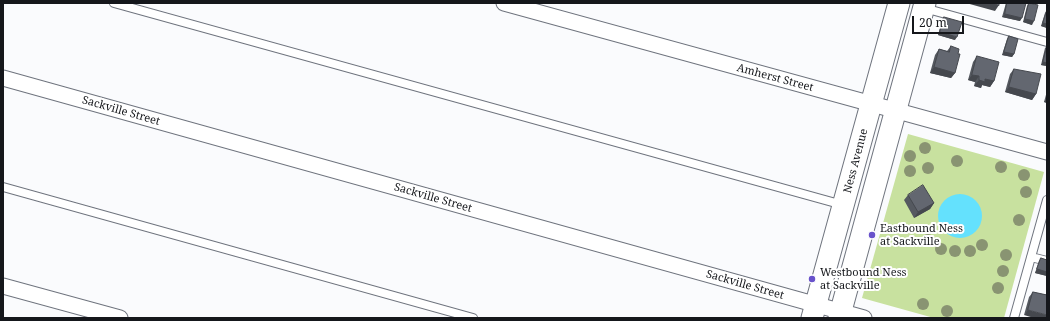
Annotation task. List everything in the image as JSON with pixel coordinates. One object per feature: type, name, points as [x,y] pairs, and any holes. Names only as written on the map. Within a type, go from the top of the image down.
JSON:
[{"type":"main road","name":"Ness Avenue","points":[[814,311],[844,205],[897,4]]},
{"type":"main road","points":[[839,315],[925,5]]},
{"type":"street","name":"Amherst Street","points":[[504,3],[1047,152]]},
{"type":"street","name":"Sackville Street","points":[[3,78],[814,311],[864,318]]},
{"type":"street","points":[[3,286],[120,318]]},
{"type":"lane","points":[[114,3],[844,205]]},
{"type":"lane","points":[[925,5],[1047,42]]},
{"type":"lane","points":[[3,187],[473,318]]},
{"type":"lane","points":[[1014,318],[1047,200]]},
{"type":"lane","points":[[1031,257],[1047,261]]},
{"type":"green space","points":[[908,134],[1044,172],[1004,318],[934,318],[862,298]]},
{"type":"water","points":[[956,194],[964,194],[969,195],[976,200],[981,207],[981,225],[976,232],[969,237],[956,238],[948,235],[941,228],[938,220],[938,212],[941,204],[948,197]]},
{"type":"building","points":[[1007,3],[1026,3],[1022,18],[1005,14]]},
{"type":"building","points":[[1029,3],[1038,5],[1034,21],[1025,19]]},
{"type":"building","points":[[1047,10],[1047,24],[1043,23]]},
{"type":"building","points":[[944,17],[962,22],[957,37],[940,32]]},
{"type":"building","points":[[1009,36],[1018,39],[1014,54],[1004,52]]},
{"type":"building","points":[[951,46],[959,49],[958,54],[960,54],[955,73],[934,67],[939,49],[949,52]]},
{"type":"building","points":[[1047,46],[1047,63],[1043,62]]},
{"type":"building","points":[[977,56],[999,62],[994,81],[985,79],[985,82],[979,80],[979,76],[972,75]]},
{"type":"building","points":[[1014,69],[1041,74],[1036,94],[1009,87]]},
{"type":"building","points":[[923,185],[934,203],[918,212],[908,195]]},
{"type":"building","points":[[1041,258],[1047,260],[1047,272],[1037,269]]},
{"type":"building","points":[[1033,292],[1047,295],[1047,315],[1028,310]]},
{"type":"place","name":"Eastbound Ness at Sackville","points":[[872,235]]},
{"type":"place","name":"Westbound Ness at Sackville","points":[[812,279]]}]
